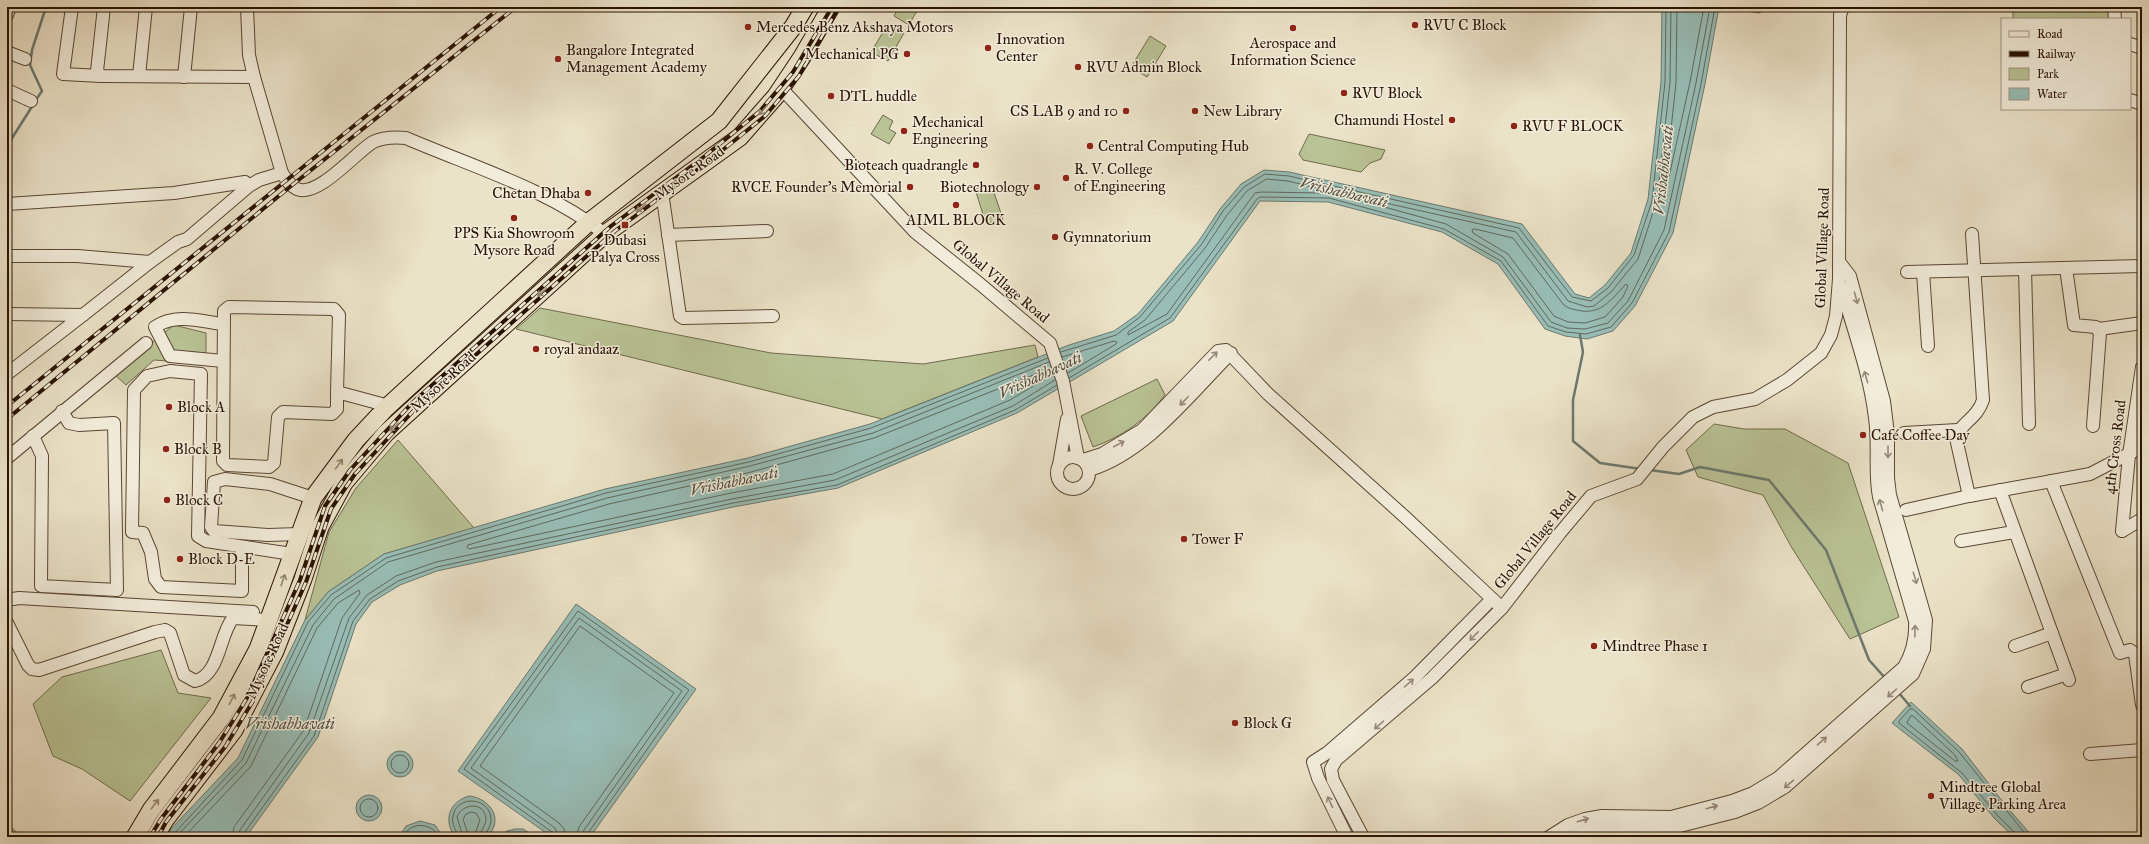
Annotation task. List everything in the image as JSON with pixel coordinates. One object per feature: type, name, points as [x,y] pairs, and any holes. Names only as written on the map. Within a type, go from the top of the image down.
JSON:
[{"type":"highway","name":"Mysore Road","points":[[135,837],[151,810],[221,718],[258,649],[313,498],[356,440],[389,406],[589,222],[719,121],[793,27],[805,7]]},
{"type":"highway","name":"Mysore Road","points":[[155,837],[165,820],[234,730],[275,651],[303,579],[320,527],[344,484],[386,434],[606,234],[740,137],[781,88],[802,57],[831,7]]},
{"type":"street","points":[[7,15],[10,7]]},
{"type":"street","points":[[72,7],[63,74],[101,76],[254,77]]},
{"type":"street","points":[[101,76],[97,72],[104,7]]},
{"type":"street","points":[[139,76],[146,7]]},
{"type":"street","points":[[184,77],[191,7]]},
{"type":"street","points":[[247,7],[249,55],[254,77],[282,173],[298,190],[310,189],[335,174],[373,142],[388,137],[406,138],[552,200],[606,234]]},
{"type":"street","name":"Global Village Road","points":[[1359,836],[1333,780],[1331,769],[1336,760],[1432,678],[1502,608],[1560,533],[1591,496],[1637,479],[1693,417],[1713,407],[1755,400],[1787,380],[1821,353],[1831,335],[1836,316],[1839,279],[1840,15],[1843,7]]},
{"type":"street","points":[[2114,7],[2115,18]]},
{"type":"street","points":[[2131,44],[2142,48]]},
{"type":"street","points":[[7,52],[25,59]]},
{"type":"street","name":"Global Village Road","points":[[781,88],[915,232],[1050,343],[1067,400],[1068,414],[1088,478],[1085,484],[1079,488],[1068,488],[1062,485],[1058,479],[1057,472],[1068,414]]},
{"type":"street","points":[[7,90],[31,101]]},
{"type":"street","points":[[2131,100],[2142,104]]},
{"type":"street","points":[[178,242],[183,233],[245,182],[262,173],[271,171],[282,173]]},
{"type":"street","points":[[7,374],[150,262],[178,242],[187,239],[249,186],[259,180],[282,173]]},
{"type":"street","points":[[7,204],[174,194],[245,182]]},
{"type":"street","points":[[662,192],[680,316],[683,318],[773,316]]},
{"type":"street","points":[[668,235],[767,231]]},
{"type":"street","points":[[1969,496],[1956,446],[1956,438],[1958,430],[1979,411],[1982,400],[1972,234]]},
{"type":"street","points":[[7,256],[77,256],[150,262]]},
{"type":"street","points":[[1570,837],[1588,830],[1602,828],[1672,828],[1747,808],[1785,787],[1909,671],[1922,657],[1926,640],[1925,610],[1890,495],[1888,478],[1887,423],[1880,386],[1850,276],[1840,263]]},
{"type":"street","points":[[1907,272],[2142,266]]},
{"type":"street","points":[[2066,268],[2074,325],[2096,327],[2099,329],[2142,323]]},
{"type":"street","points":[[2025,269],[2029,424]]},
{"type":"street","points":[[1923,272],[1928,346]]},
{"type":"street","points":[[1839,279],[1873,403],[1877,435],[1876,478],[1879,497],[1914,617],[1916,630],[1909,671]]},
{"type":"street","points":[[228,307],[334,309],[339,315],[337,409],[332,414],[283,412],[278,417],[274,463],[269,467],[227,465],[223,461],[222,324],[224,311],[228,307]]},
{"type":"street","points":[[7,314],[83,315]]},
{"type":"street","points":[[222,324],[183,318],[171,320],[155,328],[170,356],[223,361]]},
{"type":"street","points":[[2093,426],[2099,329]]},
{"type":"street","points":[[7,458],[146,343]]},
{"type":"street","points":[[1059,465],[1065,459],[1083,463],[1116,459],[1149,438],[1230,352],[1268,394],[1405,517],[1502,608]]},
{"type":"street","points":[[7,363],[22,362]]},
{"type":"street","name":"4th Cross Road","points":[[2142,366],[2129,455],[2122,531],[2142,519]]},
{"type":"street","points":[[242,547],[242,590],[161,587],[155,579],[151,552],[144,533],[132,532],[134,390],[147,376],[170,371],[201,374],[198,534],[206,541],[292,554]]},
{"type":"street","points":[[337,392],[389,406]]},
{"type":"street","points":[[33,436],[42,456],[41,586],[117,590],[114,423],[79,425],[69,423],[62,411]]},
{"type":"street","points":[[1904,433],[1958,430]]},
{"type":"street","points":[[1906,510],[1969,496],[2090,474],[2142,447]]},
{"type":"street","points":[[299,534],[268,535],[214,531],[211,527],[214,482],[225,479],[270,484],[313,498]]},
{"type":"street","points":[[2051,481],[2120,653],[2130,650],[2134,654],[2142,705]]},
{"type":"street","points":[[2000,490],[2068,677],[2028,687]]},
{"type":"street","points":[[1962,541],[2014,532]]},
{"type":"street","points":[[7,600],[19,598],[270,617]]},
{"type":"street","points":[[1347,837],[1318,778],[1313,762],[1327,753],[1415,677],[1492,599]]},
{"type":"street","points":[[7,623],[28,665],[32,669],[39,670],[155,632],[166,630],[170,633],[184,675],[195,681],[202,679],[210,669],[234,614]]},
{"type":"street","points":[[2015,646],[2052,633]]},
{"type":"street","points":[[1549,837],[1568,825],[1585,819],[1602,816],[1671,816],[1700,810],[1748,795],[1778,778],[1869,707]]},
{"type":"street","points":[[2090,754],[2142,750]]},
{"type":"green space","points":[[899,7],[919,7],[909,25],[894,16]]},
{"type":"green space","points":[[1720,7],[1762,7],[1760,13]]},
{"type":"green space","points":[[2013,7],[2111,7],[2111,18],[2013,18]]},
{"type":"green space","points":[[888,24],[904,33],[888,61],[871,52]]},
{"type":"green space","points":[[1150,36],[1166,46],[1147,77],[1131,67]]},
{"type":"green space","points":[[883,115],[893,121],[889,129],[896,133],[889,144],[871,134]]},
{"type":"green space","points":[[1309,134],[1385,150],[1381,159],[1370,163],[1361,172],[1303,160],[1299,154]]},
{"type":"green space","points":[[991,184],[1003,219],[986,224],[975,189]]},
{"type":"green space","points":[[540,308],[771,353],[923,364],[1035,345],[1038,357],[882,419],[516,329]]},
{"type":"green space","points":[[174,325],[206,333],[206,364],[154,360],[126,385],[113,373]]},
{"type":"green space","points":[[1157,379],[1165,395],[1158,404],[1142,420],[1124,433],[1093,447],[1081,416]]},
{"type":"green space","points":[[1714,424],[1744,429],[1785,429],[1848,463],[1899,617],[1850,639],[1792,548],[1763,495],[1698,477],[1686,450]]},
{"type":"green space","points":[[398,440],[474,528],[384,554],[328,592],[305,620],[329,532],[356,488]]},
{"type":"green space","points":[[161,650],[178,693],[211,698],[130,801],[82,769],[53,756],[33,704],[62,677]]},
{"type":"green space","points":[[11,827],[22,837],[7,837],[7,830]]},
{"type":"water","name":"Vrishabhavati","points":[[1662,7],[1719,7],[1705,84],[1673,233],[1635,306],[1613,331],[1587,339],[1565,336],[1545,329],[1498,264],[1442,232],[1328,202],[1260,201],[1173,321],[1017,413],[838,488],[733,507],[437,571],[400,585],[372,602],[356,624],[318,737],[246,837],[166,837],[170,830],[238,758],[305,620],[328,592],[384,554],[605,489],[748,458],[870,424],[1069,345],[1114,331],[1138,314],[1198,242],[1220,209],[1241,184],[1264,170],[1289,172],[1522,224],[1575,294],[1589,298],[1605,285],[1631,253],[1648,199],[1661,82]]},
{"type":"water","points":[[576,604],[696,689],[590,837],[552,837],[458,771]]},
{"type":"water","points":[[1911,702],[1962,749],[2006,806],[2033,837],[2014,837],[1995,819],[1959,775],[1892,723]]},
{"type":"water","points":[[400,751],[409,755],[413,764],[409,773],[400,777],[391,773],[387,764],[391,755]]},
{"type":"water","points":[[369,795],[378,799],[382,808],[378,817],[369,821],[360,817],[356,808],[360,799]]},
{"type":"water","points":[[469,796],[483,801],[489,805],[493,811],[495,824],[487,837],[455,837],[451,831],[449,824],[450,812],[457,803]]},
{"type":"water","points":[[420,821],[435,825],[443,837],[399,837],[406,826]]},
{"type":"water","points":[[523,829],[535,837],[500,837],[507,831]]},
{"type":"waterway","points":[[35,101],[42,91],[30,65],[32,50],[46,7]]},
{"type":"waterway","points":[[7,146],[33,105]]},
{"type":"waterway","points":[[1580,335],[1583,352],[1573,400],[1573,441],[1600,463],[1641,469]]},
{"type":"waterway","points":[[1650,470],[1679,474],[1700,467],[1769,480],[1826,550],[1869,660],[1886,679]]},
{"type":"waterway","points":[[1898,692],[1910,706]]},
{"type":"railway","points":[[7,406],[501,7]]},
{"type":"railway","points":[[7,419],[291,186],[516,7]]},
{"type":"railway","points":[[150,837],[161,819],[219,743],[247,698],[300,580],[325,506],[350,470],[412,403],[611,226],[705,156],[760,111],[793,72],[832,7]]},
{"type":"railway","points":[[158,837],[166,822],[225,747],[253,701],[306,582],[331,509],[355,474],[416,408],[615,231],[709,161],[765,116],[799,76],[839,7]]},
{"type":"place","name":"RVU C Block","points":[[1415,25]]},
{"type":"place","name":"Mercedes Benz Akshaya Motors","points":[[748,27]]},
{"type":"place","name":"Aerospace and Information Science","points":[[1293,28]]},
{"type":"place","name":"Innovation Center","points":[[988,48]]},
{"type":"place","name":"Mechanical PG","points":[[907,54]]},
{"type":"place","name":"Bangalore Integrated Management Academy","points":[[558,59]]},
{"type":"place","name":"RVU Admin Block","points":[[1078,67]]},
{"type":"place","name":"RVU Block","points":[[1344,93]]},
{"type":"place","name":"DTL huddle","points":[[831,96]]},
{"type":"place","name":"CS LAB 9 and 10","points":[[1126,111]]},
{"type":"place","name":"New Library","points":[[1195,111]]},
{"type":"place","name":"Chamundi Hostel","points":[[1452,120]]},
{"type":"place","name":"RVU F BLOCK","points":[[1514,126]]},
{"type":"place","name":"Mechanical Engineering","points":[[904,131]]},
{"type":"place","name":"Central Computing Hub","points":[[1090,146]]},
{"type":"place","name":"Bioteach quadrangle","points":[[976,165]]},
{"type":"place","name":"R. V. College of Engineering","points":[[1066,178]]},
{"type":"place","name":"RVCE Founder's Memorial","points":[[910,187]]},
{"type":"place","name":"Biotechnology","points":[[1037,187]]},
{"type":"place","name":"Chetan Dhaba","points":[[588,193]]},
{"type":"place","name":"AIML BLOCK","points":[[956,205]]},
{"type":"place","name":"PPS Kia Showroom Mysore Road","points":[[514,218]]},
{"type":"place","name":"Dubasi Palya Cross","points":[[625,225]]},
{"type":"place","name":"Gymnatorium","points":[[1055,237]]},
{"type":"place","name":"royal andaaz","points":[[536,349]]},
{"type":"place","name":"Block A","points":[[169,407]]},
{"type":"place","name":"Café Coffee Day","points":[[1863,435]]},
{"type":"place","name":"Block B","points":[[166,449]]},
{"type":"place","name":"Block C","points":[[167,500]]},
{"type":"place","name":"Tower F","points":[[1184,539]]},
{"type":"place","name":"Block D-E","points":[[180,559]]},
{"type":"place","name":"Mindtree Phase 1","points":[[1594,646]]},
{"type":"place","name":"Block G","points":[[1235,723]]},
{"type":"place","name":"Mindtree Global Village, Parking Area","points":[[1931,796]]}]
